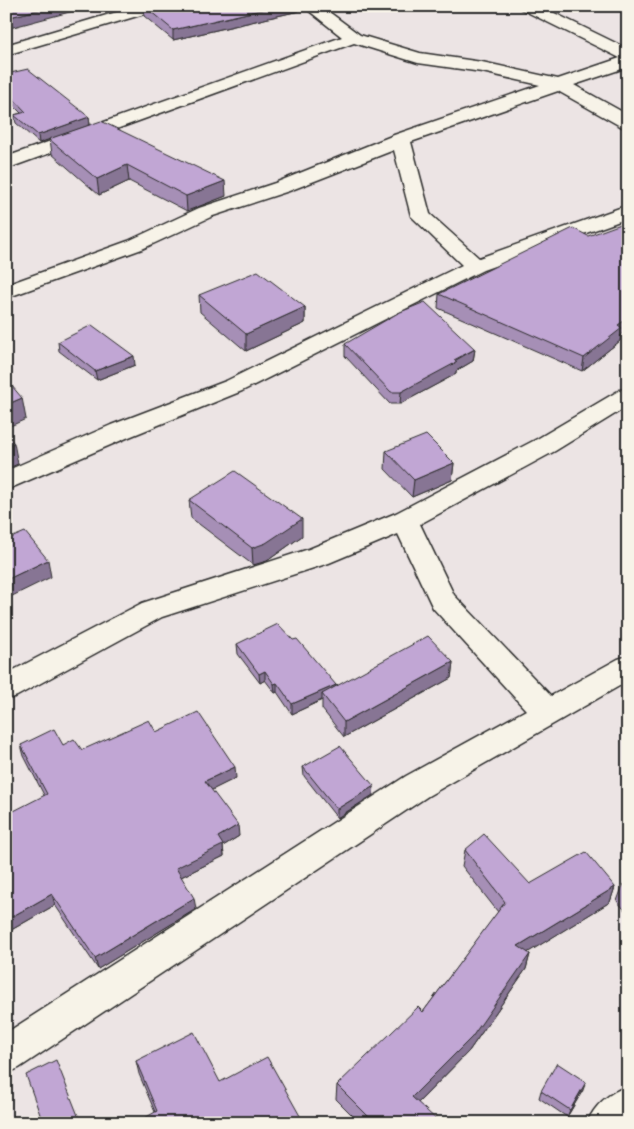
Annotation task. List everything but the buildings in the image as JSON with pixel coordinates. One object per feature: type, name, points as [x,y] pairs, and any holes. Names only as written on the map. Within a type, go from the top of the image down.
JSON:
[{"type":"street","points":[[6,50],[126,10],[155,6]]},
{"type":"street","points":[[311,6],[354,38],[418,58],[482,67],[561,85],[628,123]]},
{"type":"street","points":[[526,6],[628,56]]},
{"type":"street","points":[[6,163],[354,38]]},
{"type":"street","points":[[6,292],[135,244],[206,212],[282,187],[401,139],[628,61]]},
{"type":"street","points":[[401,139],[421,216],[476,266]]},
{"type":"street","points":[[6,481],[120,431],[234,386],[476,266],[628,211]]},
{"type":"street","points":[[6,688],[152,610],[319,556],[405,520],[546,444],[628,396]]},
{"type":"street","points":[[405,520],[444,601],[548,713]]},
{"type":"street","points":[[6,1055],[417,786],[628,667]]},
{"type":"street","points":[[607,1123],[628,1105]]}]
